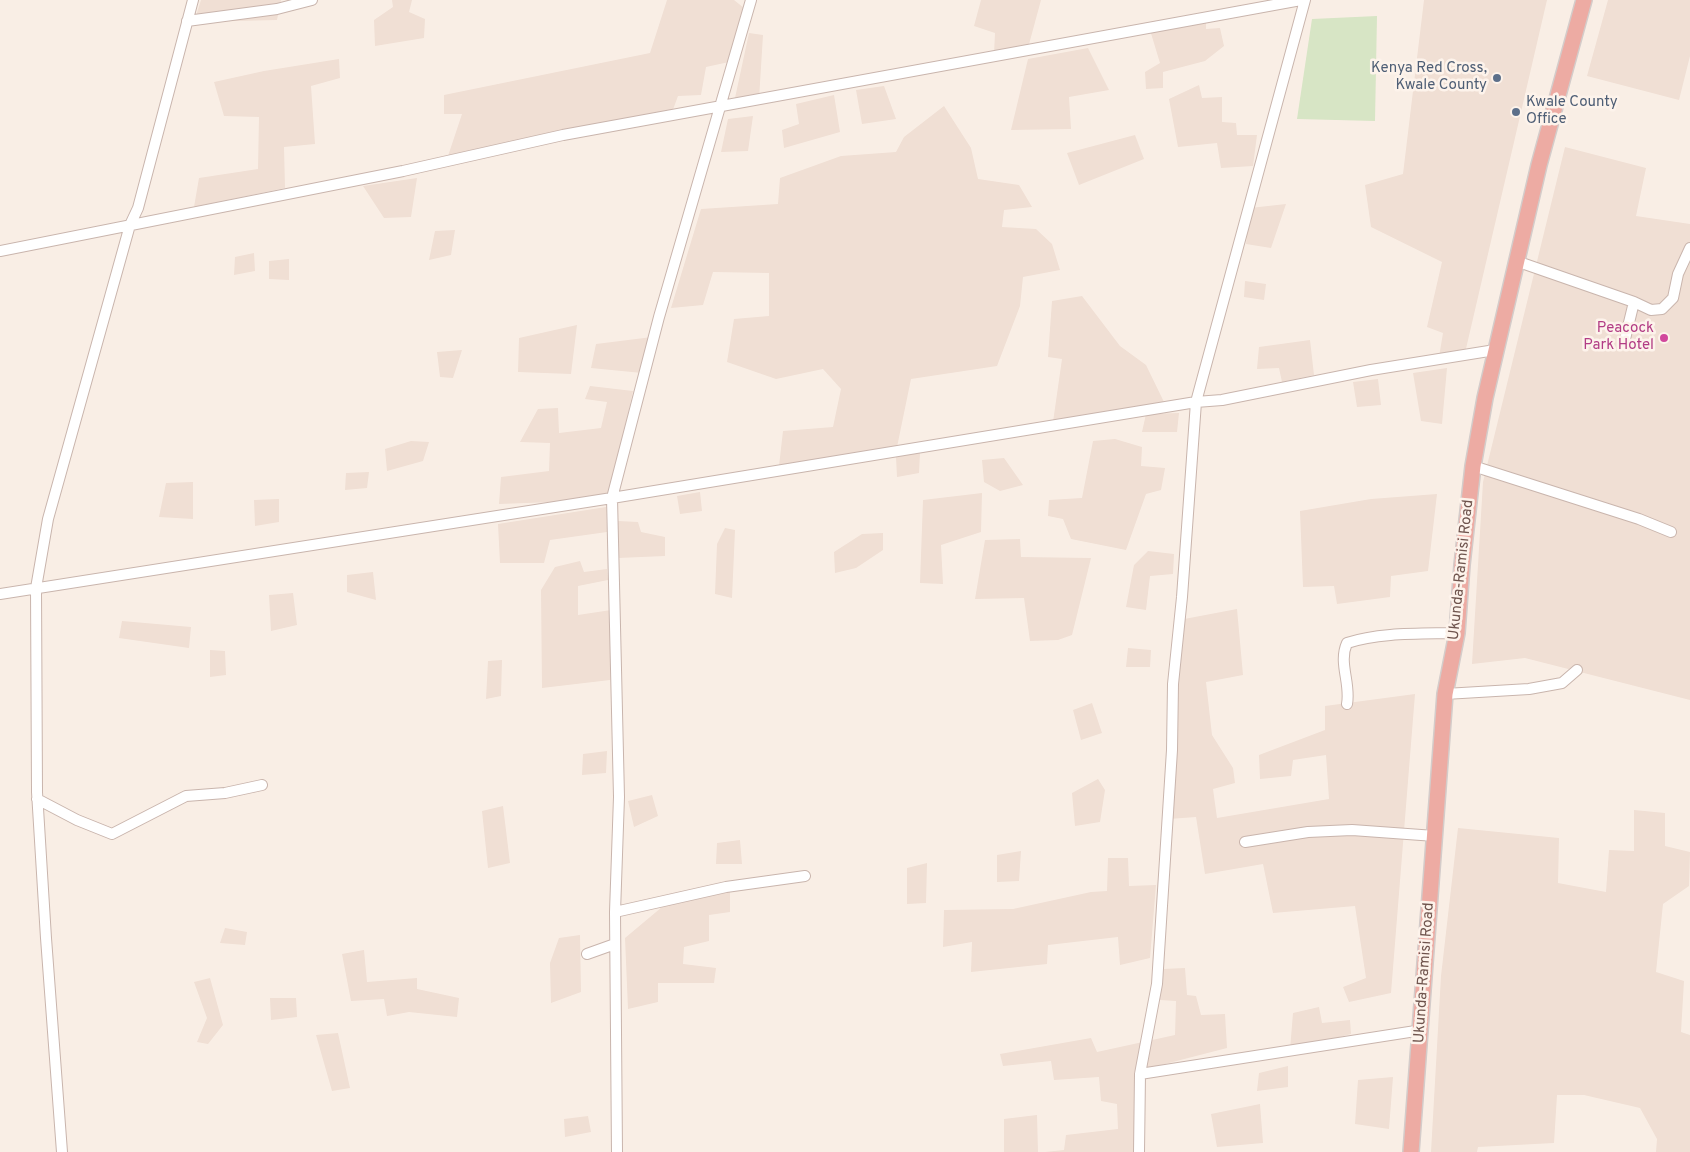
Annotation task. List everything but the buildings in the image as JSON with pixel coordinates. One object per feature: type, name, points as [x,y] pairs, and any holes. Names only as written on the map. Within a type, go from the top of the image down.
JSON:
[{"type":"highway","name":"Ukunda-Ramisi Road","points":[[1411,1152],[1422,1030],[1446,694],[1456,632],[1473,466],[1495,350],[1516,261],[1539,165],[1584,0]]},
{"type":"street","points":[[62,1152],[38,799],[36,588],[48,519],[130,225],[138,208],[193,0]]},
{"type":"street","points":[[188,21],[277,9],[312,0]]},
{"type":"street","points":[[617,1152],[614,912],[619,797],[612,498],[659,317],[751,0]]},
{"type":"street","points":[[0,251],[403,171],[563,135],[1303,0],[1196,402],[1182,597],[1173,684],[1172,750],[1156,984],[1140,1074],[1138,1152]]},
{"type":"street","points":[[138,208],[148,221]]},
{"type":"street","points":[[1516,261],[1634,302],[1651,310],[1662,309],[1672,298],[1678,274],[1690,248]]},
{"type":"street","points":[[1625,339],[1634,302]]},
{"type":"street","points":[[0,594],[612,498],[1196,402],[1222,400],[1371,370],[1495,350]]},
{"type":"street","points":[[1473,466],[1639,519],[1671,532]]},
{"type":"street","points":[[1346,704],[1348,697],[1343,651],[1347,642],[1388,636],[1456,632]]},
{"type":"street","points":[[1446,694],[1529,690],[1562,683],[1577,670]]},
{"type":"street","points":[[38,799],[77,820],[112,834],[186,796],[225,793],[262,785]]},
{"type":"street","points":[[1245,842],[1308,832],[1352,830],[1435,836]]},
{"type":"street","points":[[614,912],[726,888],[805,876]]},
{"type":"street","points":[[587,954],[615,944]]},
{"type":"street","points":[[1140,1074],[1422,1030]]},
{"type":"shaded area","points":[[201,0],[281,0],[277,20],[194,22]]},
{"type":"shaded area","points":[[392,0],[412,0],[409,12],[425,19],[424,38],[375,46],[374,20],[393,7]]},
{"type":"shaded area","points":[[667,0],[734,0],[744,8],[729,62],[706,67],[701,95],[678,96],[671,115],[447,159],[462,114],[444,114],[444,95],[650,53]]},
{"type":"shaded area","points":[[981,0],[1041,0],[1028,48],[994,54],[995,33],[974,26]]},
{"type":"shaded area","points":[[1424,0],[1547,0],[1465,353],[1439,357],[1443,333],[1427,327],[1442,262],[1371,227],[1365,185],[1403,174]]},
{"type":"shaded area","points":[[1608,0],[1690,0],[1690,56],[1679,100],[1587,76]]},
{"type":"shaded area","points":[[1206,20],[1206,29],[1220,28],[1224,46],[1205,61],[1163,72],[1163,88],[1146,89],[1145,72],[1160,63],[1150,30]]},
{"type":"shaded area","points":[[749,33],[763,35],[759,99],[735,98]]},
{"type":"shaded area","points":[[1088,48],[1109,90],[1069,97],[1071,129],[1011,130],[1028,59]]},
{"type":"shaded area","points":[[339,59],[340,78],[311,86],[315,144],[284,147],[285,188],[194,207],[199,178],[258,169],[259,117],[224,116],[214,82],[264,71]]},
{"type":"shaded area","points":[[1199,85],[1202,98],[1222,97],[1222,122],[1236,123],[1237,135],[1257,135],[1253,166],[1221,168],[1217,143],[1178,147],[1169,99]]},
{"type":"shaded area","points":[[884,86],[896,119],[862,124],[856,90]]},
{"type":"shaded area","points":[[834,95],[840,132],[784,148],[782,130],[799,124],[796,104]]},
{"type":"shaded area","points":[[944,106],[971,148],[978,179],[1019,185],[1032,207],[1004,210],[1002,227],[1036,229],[1052,244],[1060,270],[1023,277],[1020,306],[997,366],[911,379],[897,447],[779,466],[783,431],[833,427],[841,389],[823,369],[776,379],[727,362],[734,319],[769,316],[769,273],[713,272],[703,305],[671,308],[701,209],[778,204],[780,178],[841,156],[896,152],[904,137]]},
{"type":"shaded area","points":[[753,116],[748,151],[721,152],[728,119]]},
{"type":"shaded area","points":[[1135,135],[1144,159],[1079,185],[1067,153]]},
{"type":"shaded area","points":[[1565,147],[1646,168],[1636,216],[1690,224],[1690,700],[1525,658],[1472,664],[1483,482]]},
{"type":"shaded area","points":[[417,178],[411,217],[384,218],[363,186]]},
{"type":"shaded area","points":[[1286,204],[1271,248],[1246,244],[1250,208]]},
{"type":"shaded area","points":[[455,230],[451,255],[429,260],[435,231]]},
{"type":"shaded area","points":[[254,253],[255,271],[234,275],[235,257]]},
{"type":"shaded area","points":[[289,259],[289,280],[269,279],[269,261]]},
{"type":"shaded area","points":[[1245,281],[1266,284],[1264,300],[1244,297]]},
{"type":"shaded area","points":[[1082,296],[1120,346],[1146,365],[1164,402],[1053,422],[1062,359],[1048,357],[1052,301]]},
{"type":"shaded area","points":[[577,325],[571,374],[518,372],[519,338]]},
{"type":"shaded area","points":[[652,337],[642,373],[591,368],[596,344]]},
{"type":"shaded area","points":[[1310,340],[1314,375],[1282,382],[1279,368],[1257,369],[1259,347]]},
{"type":"shaded area","points":[[462,350],[453,378],[440,377],[437,352]]},
{"type":"shaded area","points":[[1447,368],[1442,424],[1421,421],[1413,373]]},
{"type":"shaded area","points":[[1378,379],[1381,405],[1357,407],[1353,382]]},
{"type":"shaded area","points":[[590,386],[633,391],[610,495],[554,502],[499,504],[501,477],[549,471],[550,443],[520,442],[538,409],[558,408],[559,433],[601,428],[607,402],[585,399]]},
{"type":"shaded area","points":[[1179,413],[1177,432],[1142,432],[1146,414]]},
{"type":"shaded area","points":[[1115,439],[1142,447],[1141,466],[1165,468],[1161,490],[1146,494],[1126,550],[1071,539],[1063,519],[1048,516],[1049,500],[1082,498],[1093,441]]},
{"type":"shaded area","points":[[411,441],[429,442],[423,461],[387,471],[385,449]]},
{"type":"shaded area","points":[[920,453],[919,473],[897,477],[896,457]]},
{"type":"shaded area","points":[[1004,458],[1023,485],[1000,491],[984,482],[982,460]]},
{"type":"shaded area","points":[[369,472],[367,488],[345,490],[346,473]]},
{"type":"shaded area","points":[[193,482],[193,519],[159,517],[166,483]]},
{"type":"shaded area","points":[[700,492],[702,511],[680,514],[677,496]]},
{"type":"shaded area","points":[[982,493],[981,532],[941,545],[943,584],[920,583],[923,500]]},
{"type":"shaded area","points":[[1437,494],[1428,571],[1391,576],[1390,597],[1337,604],[1334,586],[1303,587],[1300,511],[1371,499]]},
{"type":"shaded area","points":[[279,499],[279,522],[255,526],[254,500]]},
{"type":"shaded area","points":[[606,507],[607,532],[550,540],[544,563],[500,563],[498,524]]},
{"type":"shaded area","points":[[618,521],[638,522],[641,532],[665,537],[665,556],[618,558]]},
{"type":"shaded area","points":[[725,528],[735,530],[732,598],[715,594],[717,544]]},
{"type":"shaded area","points":[[883,533],[883,550],[856,568],[835,573],[834,552],[862,534]]},
{"type":"shaded area","points":[[1020,539],[1021,557],[1091,558],[1072,635],[1058,640],[1030,641],[1024,598],[975,599],[985,540]]},
{"type":"shaded area","points":[[1148,551],[1174,554],[1173,574],[1150,576],[1146,610],[1126,607],[1134,565]]},
{"type":"shaded area","points":[[580,561],[584,572],[607,569],[608,580],[578,586],[578,615],[611,610],[610,680],[542,688],[541,590],[555,567]]},
{"type":"shaded area","points":[[373,572],[376,600],[347,592],[347,575]]},
{"type":"shaded area","points":[[293,593],[297,625],[271,631],[269,595]]},
{"type":"shaded area","points":[[1237,609],[1243,675],[1206,682],[1212,735],[1233,768],[1235,783],[1213,789],[1217,818],[1329,799],[1326,755],[1293,760],[1291,776],[1260,779],[1259,755],[1325,730],[1325,706],[1415,694],[1391,993],[1349,1002],[1343,987],[1366,978],[1355,906],[1273,913],[1263,864],[1205,874],[1196,817],[1169,819],[1179,620]]},
{"type":"shaded area","points":[[122,621],[191,627],[189,648],[119,638]]},
{"type":"shaded area","points":[[1128,648],[1151,650],[1150,667],[1126,667]]},
{"type":"shaded area","points":[[210,650],[225,651],[226,675],[210,677]]},
{"type":"shaded area","points":[[502,660],[501,696],[486,699],[488,661]]},
{"type":"shaded area","points":[[1092,703],[1102,733],[1081,740],[1073,710]]},
{"type":"shaded area","points":[[607,751],[606,773],[582,775],[583,754]]},
{"type":"shaded area","points":[[1098,779],[1105,790],[1100,822],[1075,826],[1072,793]]},
{"type":"shaded area","points":[[652,795],[658,816],[634,827],[628,801]]},
{"type":"shaded area","points":[[503,806],[510,863],[488,868],[482,811]]},
{"type":"shaded area","points":[[1634,810],[1665,813],[1665,846],[1690,852],[1689,886],[1663,904],[1656,972],[1684,981],[1681,1032],[1690,1035],[1690,1152],[1656,1152],[1657,1139],[1640,1108],[1584,1095],[1557,1095],[1554,1143],[1478,1147],[1477,1152],[1431,1152],[1441,976],[1458,828],[1559,838],[1558,883],[1606,892],[1609,850],[1634,851]]},
{"type":"shaded area","points":[[740,840],[742,864],[716,864],[717,843]]},
{"type":"shaded area","points":[[1021,851],[1019,881],[997,882],[997,855]]},
{"type":"shaded area","points":[[1108,858],[1128,858],[1129,886],[1156,885],[1150,958],[1120,965],[1118,937],[1048,945],[1047,964],[971,972],[972,942],[943,947],[944,910],[1013,909],[1091,892],[1107,891]]},
{"type":"shaded area","points":[[927,863],[926,903],[907,904],[907,868]]},
{"type":"shaded area","points":[[706,890],[730,892],[730,912],[709,915],[709,941],[684,947],[683,964],[716,968],[714,983],[658,983],[658,1002],[628,1009],[625,938],[668,902]]},
{"type":"shaded area","points":[[225,928],[247,932],[245,945],[220,943]]},
{"type":"shaded area","points":[[580,935],[581,992],[551,1003],[550,963],[559,938]]},
{"type":"shaded area","points":[[364,950],[367,982],[417,978],[417,989],[459,998],[457,1017],[409,1012],[387,1016],[384,999],[351,1001],[342,954]]},
{"type":"shaded area","points":[[1185,968],[1187,995],[1196,996],[1201,1015],[1225,1014],[1227,1048],[1134,1072],[1134,1152],[1045,1152],[1064,1150],[1066,1135],[1118,1129],[1117,1104],[1101,1101],[1099,1077],[1054,1080],[1051,1061],[1003,1066],[1000,1054],[1091,1038],[1097,1052],[1175,1035],[1176,1001],[1160,1000],[1163,969]]},
{"type":"shaded area","points":[[210,978],[223,1025],[208,1044],[197,1042],[207,1018],[194,982]]},
{"type":"shaded area","points":[[270,998],[296,998],[297,1017],[271,1020]]},
{"type":"shaded area","points":[[1319,1007],[1322,1023],[1350,1020],[1351,1034],[1290,1050],[1293,1013]]},
{"type":"shaded area","points":[[338,1033],[350,1088],[332,1091],[316,1035]]},
{"type":"shaded area","points":[[1288,1066],[1288,1087],[1257,1091],[1259,1073]]},
{"type":"shaded area","points":[[1393,1077],[1389,1129],[1355,1124],[1358,1080]]},
{"type":"shaded area","points":[[1260,1104],[1263,1143],[1217,1147],[1211,1114]]},
{"type":"shaded area","points":[[1037,1115],[1038,1152],[1004,1152],[1004,1119]]},
{"type":"shaded area","points":[[588,1116],[591,1132],[565,1137],[564,1119]]},
{"type":"green space","points":[[1377,16],[1375,121],[1297,119],[1312,19]]},
{"type":"place","name":"Kenya Red Cross, Kwale County","points":[[1497,78]]},
{"type":"place","name":"Kwale County Office","points":[[1516,112]]},
{"type":"place","name":"Peacock Park Hotel","points":[[1664,338]]}]
